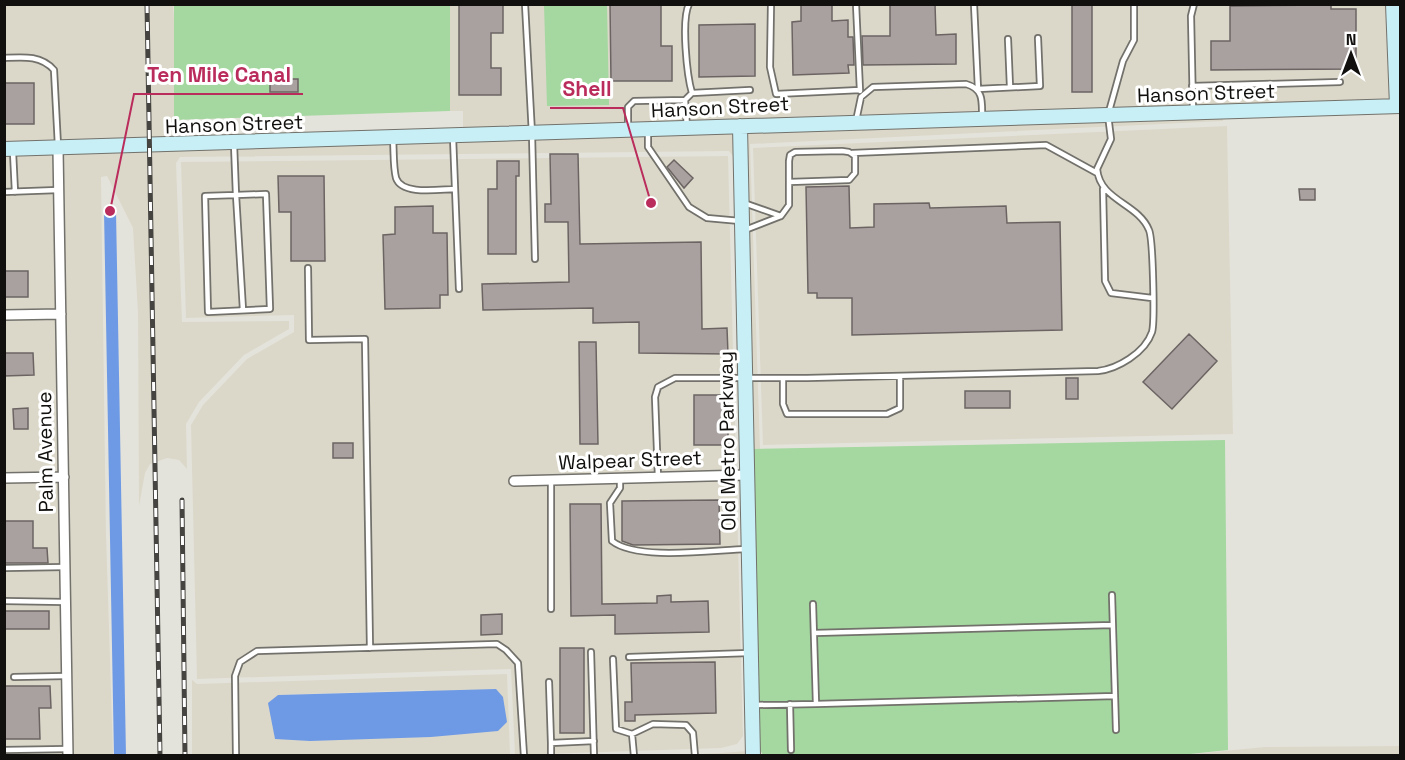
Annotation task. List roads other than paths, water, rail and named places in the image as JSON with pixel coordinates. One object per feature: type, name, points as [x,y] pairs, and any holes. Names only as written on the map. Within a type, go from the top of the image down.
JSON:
[{"type":"street","points":[[1393,4],[1399,106]]},
{"type":"street","name":"Hanson Street","points":[[9,149],[234,144],[856,121],[1399,106]]},
{"type":"street","name":"Old Metro Parkway","points":[[740,126],[753,756]]},
{"type":"street","name":"Palm Avenue","points":[[58,149],[68,752]]},
{"type":"street","points":[[4,315],[61,314]]},
{"type":"street","name":"Walpear Street","points":[[514,481],[747,475]]},
{"type":"street","points":[[4,478],[63,477]]},
{"type":"lane","points":[[525,4],[532,134],[535,259]]},
{"type":"lane","points":[[689,4],[687,10],[688,82],[692,93]]},
{"type":"lane","points":[[771,4],[770,67],[776,94],[860,90]]},
{"type":"lane","points":[[856,4],[861,97],[856,121]]},
{"type":"lane","points":[[974,4],[978,89],[981,95],[982,119]]},
{"type":"lane","points":[[1134,4],[1134,40],[1123,61],[1108,115],[1111,139],[1101,157],[1097,173],[1102,189],[1105,281],[1111,293],[1152,298]]},
{"type":"lane","points":[[1193,113],[1191,16],[1194,4]]},
{"type":"lane","points":[[861,97],[873,87],[966,84],[978,89],[1040,86],[1038,38]]},
{"type":"lane","points":[[1008,39],[1010,87]]},
{"type":"lane","points":[[4,58],[29,57],[48,63],[54,70],[58,149]]},
{"type":"lane","points":[[1192,86],[1340,82]]},
{"type":"lane","points":[[628,131],[628,107],[634,101],[685,100],[692,93],[750,90]]},
{"type":"lane","points":[[685,100],[687,128]]},
{"type":"lane","points":[[648,130],[648,147],[689,207],[707,218],[742,226],[781,216],[789,205],[789,161],[790,155],[795,152],[852,153],[1046,145],[1097,173]]},
{"type":"lane","points":[[453,137],[459,289]]},
{"type":"lane","points":[[393,139],[396,178],[401,184],[411,189],[455,189]]},
{"type":"lane","points":[[234,144],[243,310]]},
{"type":"lane","points":[[9,149],[15,192]]},
{"type":"lane","points":[[789,182],[849,180],[855,173],[852,153]]},
{"type":"lane","points":[[658,477],[655,397],[658,387],[675,378],[900,376],[1111,370],[1136,352],[1152,332],[1152,238],[1143,220],[1102,189]]},
{"type":"lane","points":[[4,192],[58,190]]},
{"type":"lane","points":[[266,194],[270,309],[208,312],[205,196],[236,195],[266,194]]},
{"type":"lane","points":[[742,202],[756,209],[781,216]]},
{"type":"lane","points":[[308,268],[309,340],[365,339],[370,648]]},
{"type":"lane","points":[[783,378],[783,404],[787,414],[887,414],[900,408],[900,376]]},
{"type":"lane","points":[[620,478],[620,489],[610,503],[612,541],[621,548],[658,552],[749,549]]},
{"type":"lane","points":[[551,480],[551,609]]},
{"type":"lane","points":[[4,568],[65,567]]},
{"type":"lane","points":[[1112,595],[1116,730]]},
{"type":"lane","points":[[4,601],[65,602]]},
{"type":"lane","points":[[813,603],[816,704]]},
{"type":"lane","points":[[814,633],[1113,625]]},
{"type":"lane","points":[[236,756],[235,676],[240,662],[257,651],[497,644],[507,650],[518,663],[524,756]]},
{"type":"lane","points":[[591,652],[594,756]]},
{"type":"lane","points":[[629,657],[751,653]]},
{"type":"lane","points":[[613,659],[616,729],[632,734],[653,724],[686,725],[693,733],[695,756]]},
{"type":"lane","points":[[14,677],[66,676]]},
{"type":"lane","points":[[549,682],[551,756]]},
{"type":"lane","points":[[752,705],[1114,696]]},
{"type":"lane","points":[[790,704],[791,750]]},
{"type":"lane","points":[[632,734],[633,756]]},
{"type":"lane","points":[[551,743],[594,741]]},
{"type":"lane","points":[[4,750],[68,752]]},
{"type":"water","points":[[496,689],[503,697],[507,722],[498,731],[431,737],[310,741],[275,739],[268,703],[278,695]]},
{"type":"waterway","points":[[110,211],[120,756]]},
{"type":"railway","points":[[147,4],[160,756]]},
{"type":"railway","points":[[182,500],[185,756]]},
{"type":"place","name":"Shell","points":[[651,203]]},
{"type":"place","name":"Ten Mile Canal","points":[[110,211]]}]
